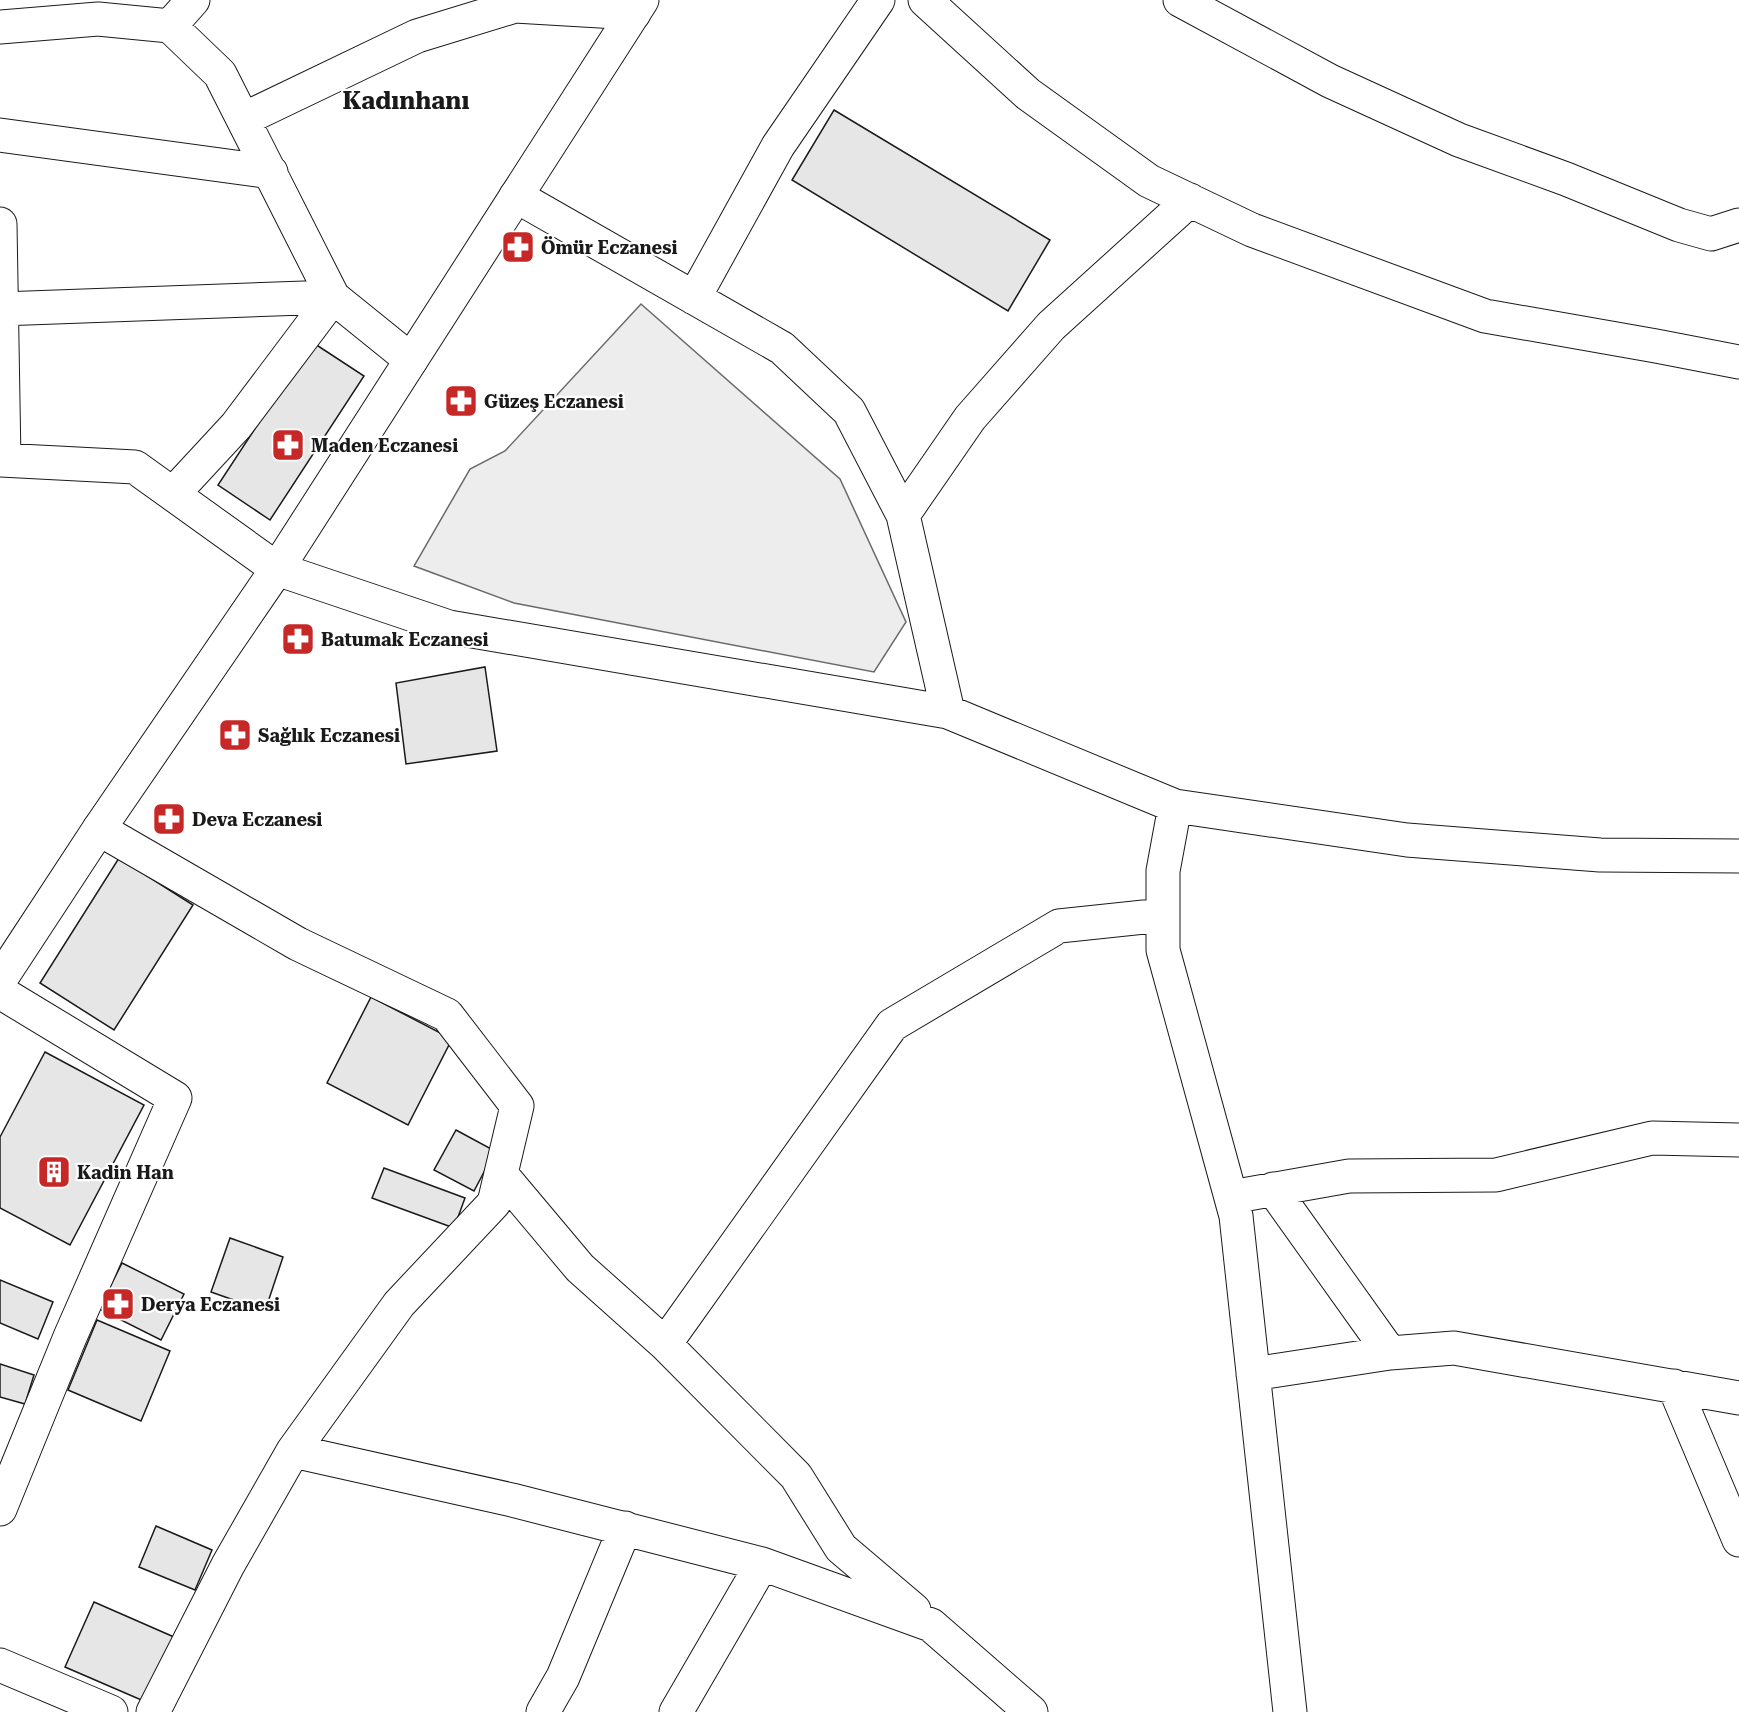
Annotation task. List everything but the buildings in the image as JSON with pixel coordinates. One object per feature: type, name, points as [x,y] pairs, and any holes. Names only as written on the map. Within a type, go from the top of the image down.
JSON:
[{"type":"street","points":[[170,26],[193,0]]},
{"type":"street","points":[[694,298],[778,146],[878,0]]},
{"type":"street","points":[[924,0],[1028,94],[1149,181],[1252,230],[1485,316],[1739,363]]},
{"type":"street","points":[[1180,0],[1330,81],[1459,140],[1566,179],[1638,209],[1725,230],[1739,200]]},
{"type":"street","points":[[244,119],[417,36],[515,6],[638,6]]},
{"type":"street","points":[[0,980],[99,829],[277,569],[638,6]]},
{"type":"street","points":[[0,27],[98,19],[170,26],[220,74],[333,297],[411,360]]},
{"type":"street","points":[[0,135],[271,172]]},
{"type":"street","points":[[516,196],[782,348],[849,411],[903,515],[948,712]]},
{"type":"street","points":[[903,515],[970,418],[1051,326],[1190,200]]},
{"type":"street","points":[[0,224],[2,460],[135,467],[277,569],[449,627],[948,712],[1175,806],[1407,840],[1600,855],[1739,856]]},
{"type":"street","points":[[1,309],[333,297]]},
{"type":"street","points":[[173,494],[236,426],[333,297]]},
{"type":"street","points":[[1175,806],[1163,871],[1163,950],[1236,1216],[1290,1712]]},
{"type":"street","points":[[99,829],[298,944],[447,1015],[517,1106],[494,1203],[399,1304],[292,1451],[228,1565],[153,1712]]},
{"type":"street","points":[[665,1344],[892,1025],[1059,926],[1163,915]]},
{"type":"street","points":[[0,992],[175,1098],[70,1337],[0,1509]]},
{"type":"street","points":[[1231,1197],[1349,1176],[1496,1175],[1652,1138],[1739,1140]]},
{"type":"street","points":[[501,1174],[580,1268],[665,1344],[796,1476],[841,1548],[1031,1712]]},
{"type":"street","points":[[1273,1189],[1390,1353]]},
{"type":"street","points":[[1253,1374],[1390,1353],[1454,1348],[1739,1398]]},
{"type":"street","points":[[1674,1386],[1739,1540]]},
{"type":"street","points":[[292,1451],[512,1500],[762,1563],[931,1625]]},
{"type":"street","points":[[543,1712],[563,1677],[625,1528]]},
{"type":"street","points":[[676,1712],[762,1563]]},
{"type":"street","points":[[0,1665],[111,1712]]},
{"type":"shaded area","points":[[641,304],[840,479],[906,622],[874,672],[514,603],[414,566],[470,469],[505,451]]},
{"type":"place","name":"Ömür Eczanesi","points":[[518,247]]},
{"type":"place","name":"Güzeş Eczanesi","points":[[461,401]]},
{"type":"place","name":"Maden Eczanesi","points":[[288,445]]},
{"type":"place","name":"Batumak Eczanesi","points":[[298,639]]},
{"type":"place","name":"Sağlık Eczanesi","points":[[235,735]]},
{"type":"place","name":"Deva Eczanesi","points":[[169,819]]},
{"type":"place","name":"Kadin Han","points":[[54,1172]]},
{"type":"place","name":"Derya Eczanesi","points":[[118,1304]]},
{"type":"district","name":"Kadınhanı","points":[[406,101]]}]
